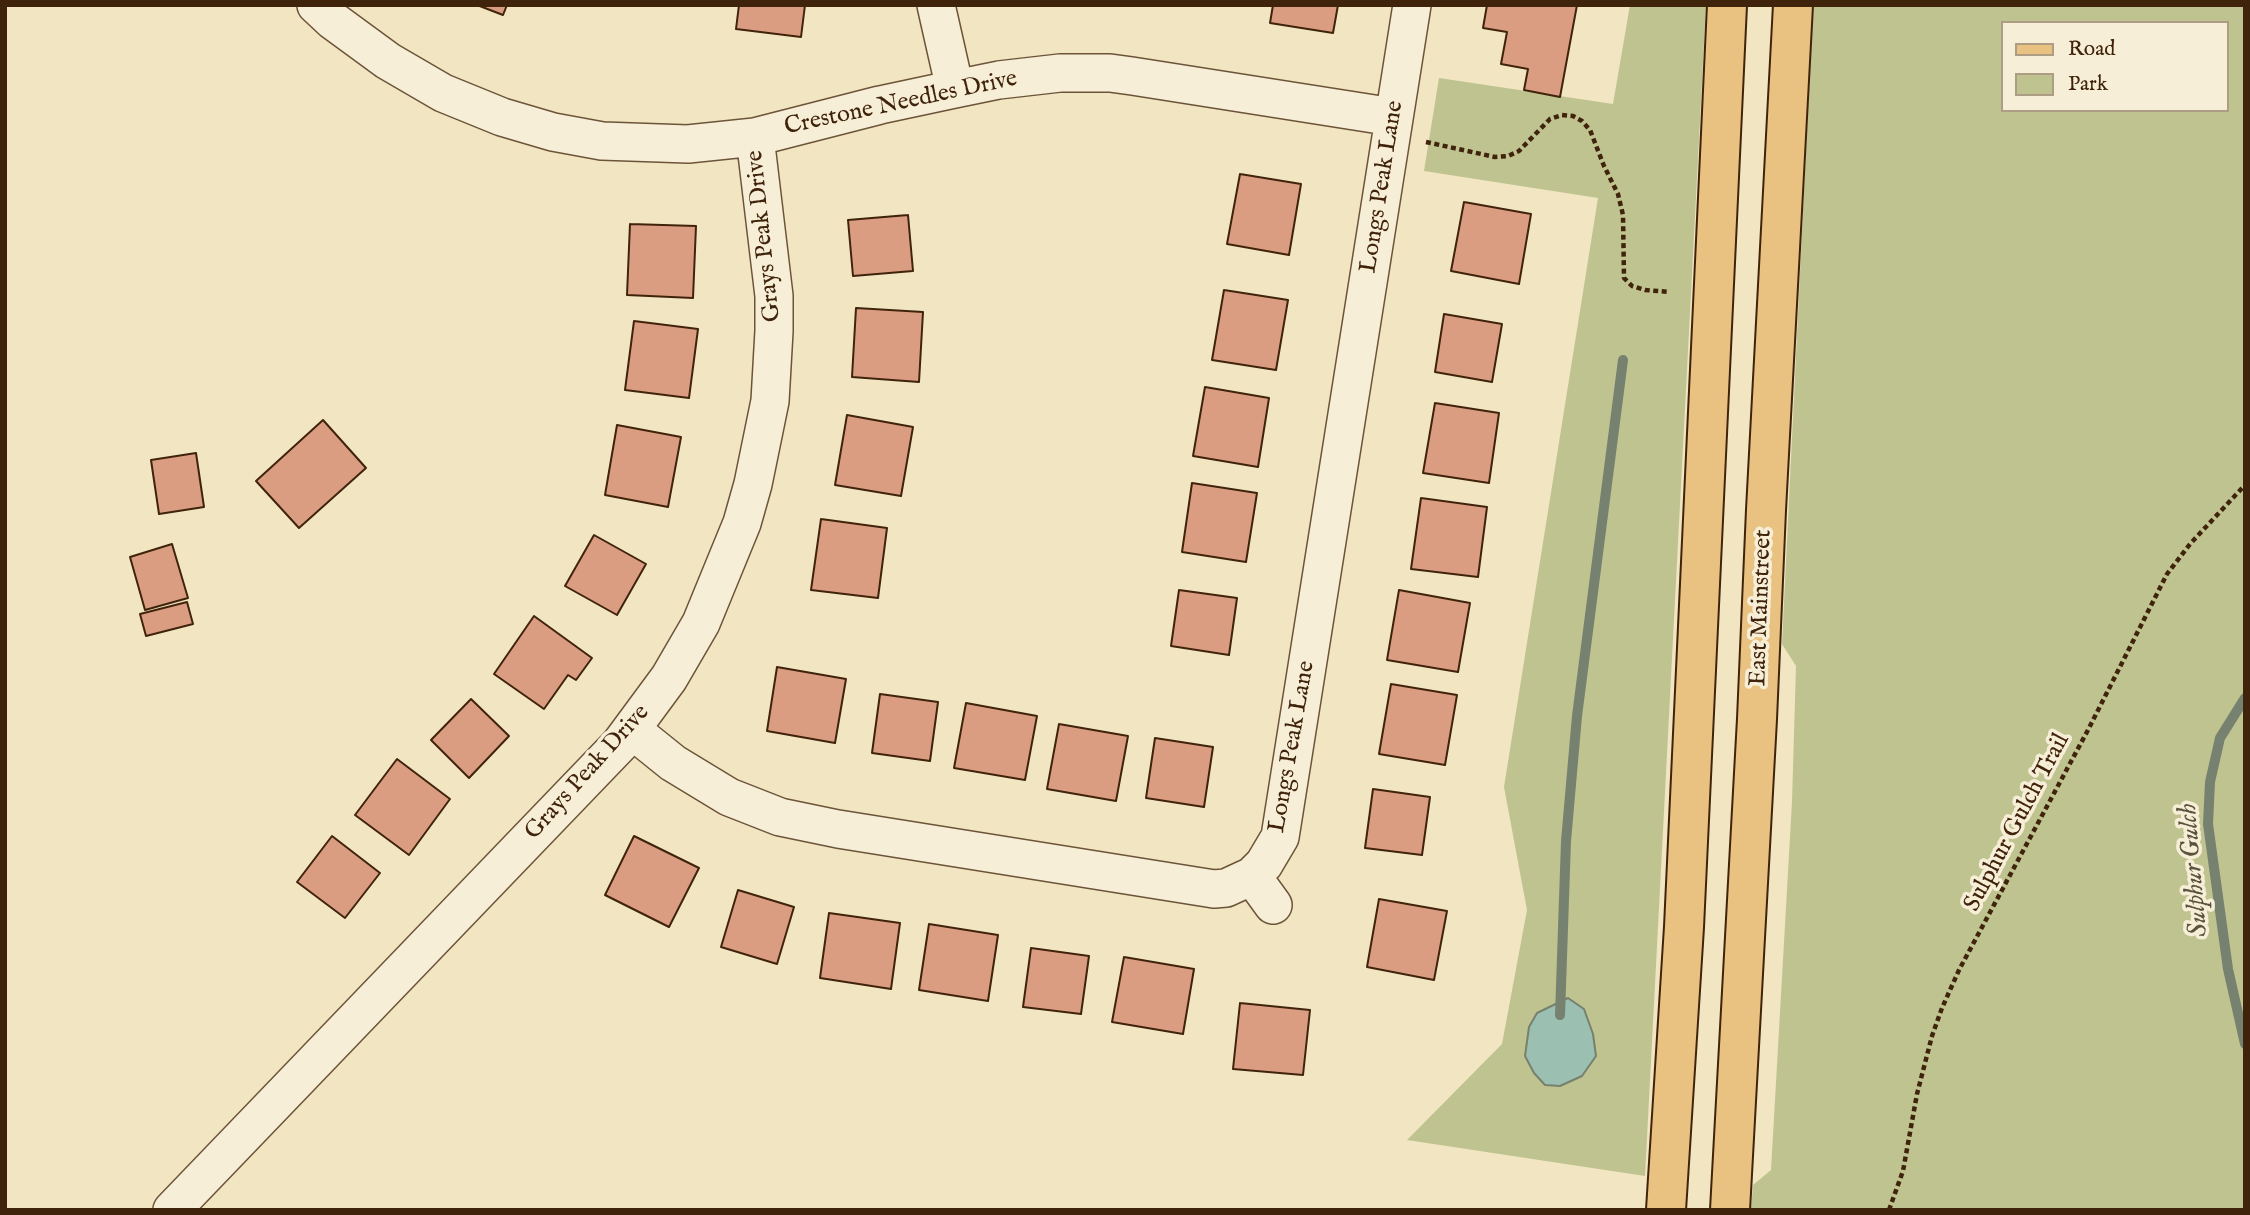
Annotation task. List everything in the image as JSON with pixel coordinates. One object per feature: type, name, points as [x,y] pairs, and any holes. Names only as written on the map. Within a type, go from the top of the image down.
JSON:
[{"type":"main road","points":[[1666,1210],[1684,927],[1727,5]]},
{"type":"main road","name":"East Mainstreet","points":[[1730,1210],[1793,5]]},
{"type":"street","name":"Crestone Needles Drive","points":[[316,5],[332,20],[412,76],[443,93],[502,117],[553,132],[622,143],[688,144],[755,137],[955,89],[1032,76],[1110,73],[1394,117]]},
{"type":"street","points":[[936,5],[955,89]]},
{"type":"street","name":"Longs Peak Lane","points":[[1252,876],[1264,864],[1280,837],[1412,5]]},
{"type":"street","name":"Grays Peak Drive","points":[[172,1210],[632,730],[669,678],[701,622],[742,523],[764,439],[773,366],[774,296],[755,137]]},
{"type":"street","points":[[632,730],[673,763],[729,797],[780,817],[851,831],[1214,889],[1226,888],[1252,876],[1273,905]]},
{"type":"path","points":[[1424,141],[1494,157],[1508,156],[1519,151],[1550,119],[1562,115],[1573,116],[1582,121],[1590,130],[1618,194],[1623,215],[1625,278],[1632,286],[1670,292]]},
{"type":"path","name":"Sulphur Gulch Trail","points":[[1889,1210],[1903,1171],[1917,1094],[1932,1037],[1959,970],[2167,574],[2190,544],[2245,485]]},
{"type":"green space","points":[[1630,5],[1706,5],[1645,1176],[1407,1140],[1502,1044],[1527,910],[1504,787],[1598,198],[1424,171],[1439,78],[1613,104]]},
{"type":"green space","points":[[1813,5],[2245,5],[2245,1210],[1751,1210],[1753,1185],[1771,1170],[1792,802],[1796,666],[1782,644]]},
{"type":"shaded area","points":[[1568,998],[1584,1009],[1593,1034],[1596,1056],[1582,1076],[1560,1086],[1545,1085],[1534,1073],[1525,1056],[1529,1027],[1537,1013]]},
{"type":"building","points":[[477,5],[507,5],[503,15]]},
{"type":"building","points":[[739,5],[805,5],[801,37],[736,29]]},
{"type":"building","points":[[1273,5],[1338,5],[1333,33],[1270,23]]},
{"type":"building","points":[[1487,5],[1577,5],[1560,97],[1524,90],[1528,69],[1501,64],[1507,32],[1483,28]]},
{"type":"building","points":[[1240,174],[1301,184],[1289,255],[1227,244]]},
{"type":"building","points":[[1464,202],[1531,214],[1519,284],[1451,271]]},
{"type":"building","points":[[908,215],[913,271],[853,276],[848,220]]},
{"type":"building","points":[[630,224],[696,226],[693,298],[627,295]]},
{"type":"building","points":[[1224,290],[1288,300],[1276,370],[1212,360]]},
{"type":"building","points":[[856,308],[923,312],[919,382],[852,377]]},
{"type":"building","points":[[1444,314],[1502,324],[1492,382],[1435,372]]},
{"type":"building","points":[[634,321],[698,329],[689,398],[625,390]]},
{"type":"building","points":[[1205,387],[1269,398],[1258,467],[1193,456]]},
{"type":"building","points":[[1435,403],[1499,413],[1489,483],[1423,473]]},
{"type":"building","points":[[847,415],[913,427],[901,496],[835,485]]},
{"type":"building","points":[[323,420],[366,468],[299,528],[256,481]]},
{"type":"building","points":[[617,425],[681,437],[668,507],[605,495]]},
{"type":"building","points":[[196,453],[204,507],[159,514],[151,460]]},
{"type":"building","points":[[1192,483],[1257,493],[1246,562],[1182,552]]},
{"type":"building","points":[[1421,498],[1487,507],[1478,577],[1411,569]]},
{"type":"building","points":[[821,519],[887,528],[878,598],[811,590]]},
{"type":"building","points":[[594,535],[646,564],[617,615],[565,586]]},
{"type":"building","points":[[172,544],[188,598],[145,610],[130,557]]},
{"type":"building","points":[[1179,590],[1237,598],[1229,655],[1171,646]]},
{"type":"building","points":[[1399,590],[1470,603],[1458,672],[1387,660]]},
{"type":"building","points":[[187,602],[193,624],[146,636],[140,614]]},
{"type":"building","points":[[534,616],[592,658],[576,680],[568,675],[544,709],[494,674]]},
{"type":"building","points":[[777,667],[846,679],[835,743],[767,731]]},
{"type":"building","points":[[1391,684],[1457,695],[1445,765],[1379,754]]},
{"type":"building","points":[[880,694],[938,702],[930,761],[872,753]]},
{"type":"building","points":[[471,699],[509,736],[469,778],[431,740]]},
{"type":"building","points":[[966,703],[1037,716],[1025,780],[954,768]]},
{"type":"building","points":[[1059,724],[1128,736],[1116,801],[1047,789]]},
{"type":"building","points":[[1155,738],[1213,747],[1204,807],[1146,798]]},
{"type":"building","points":[[397,759],[450,799],[409,855],[355,815]]},
{"type":"building","points":[[1373,789],[1430,797],[1422,855],[1365,848]]},
{"type":"building","points":[[332,836],[380,873],[345,918],[297,882]]},
{"type":"building","points":[[634,836],[699,868],[669,927],[605,895]]},
{"type":"building","points":[[738,890],[794,907],[777,964],[721,947]]},
{"type":"building","points":[[1379,899],[1447,911],[1434,980],[1367,967]]},
{"type":"building","points":[[829,913],[900,923],[891,989],[820,978]]},
{"type":"building","points":[[929,924],[998,935],[988,1001],[919,990]]},
{"type":"building","points":[[1031,948],[1089,956],[1081,1014],[1023,1007]]},
{"type":"building","points":[[1124,957],[1194,969],[1183,1034],[1112,1022]]},
{"type":"building","points":[[1240,1003],[1310,1010],[1303,1075],[1233,1069]]},
{"type":"waterway","points":[[1560,1015],[1566,841],[1577,716],[1623,360]]},
{"type":"waterway","name":"Sulphur Gulch","points":[[2245,698],[2220,738],[2210,782],[2208,824],[2228,969],[2245,1044]]}]
